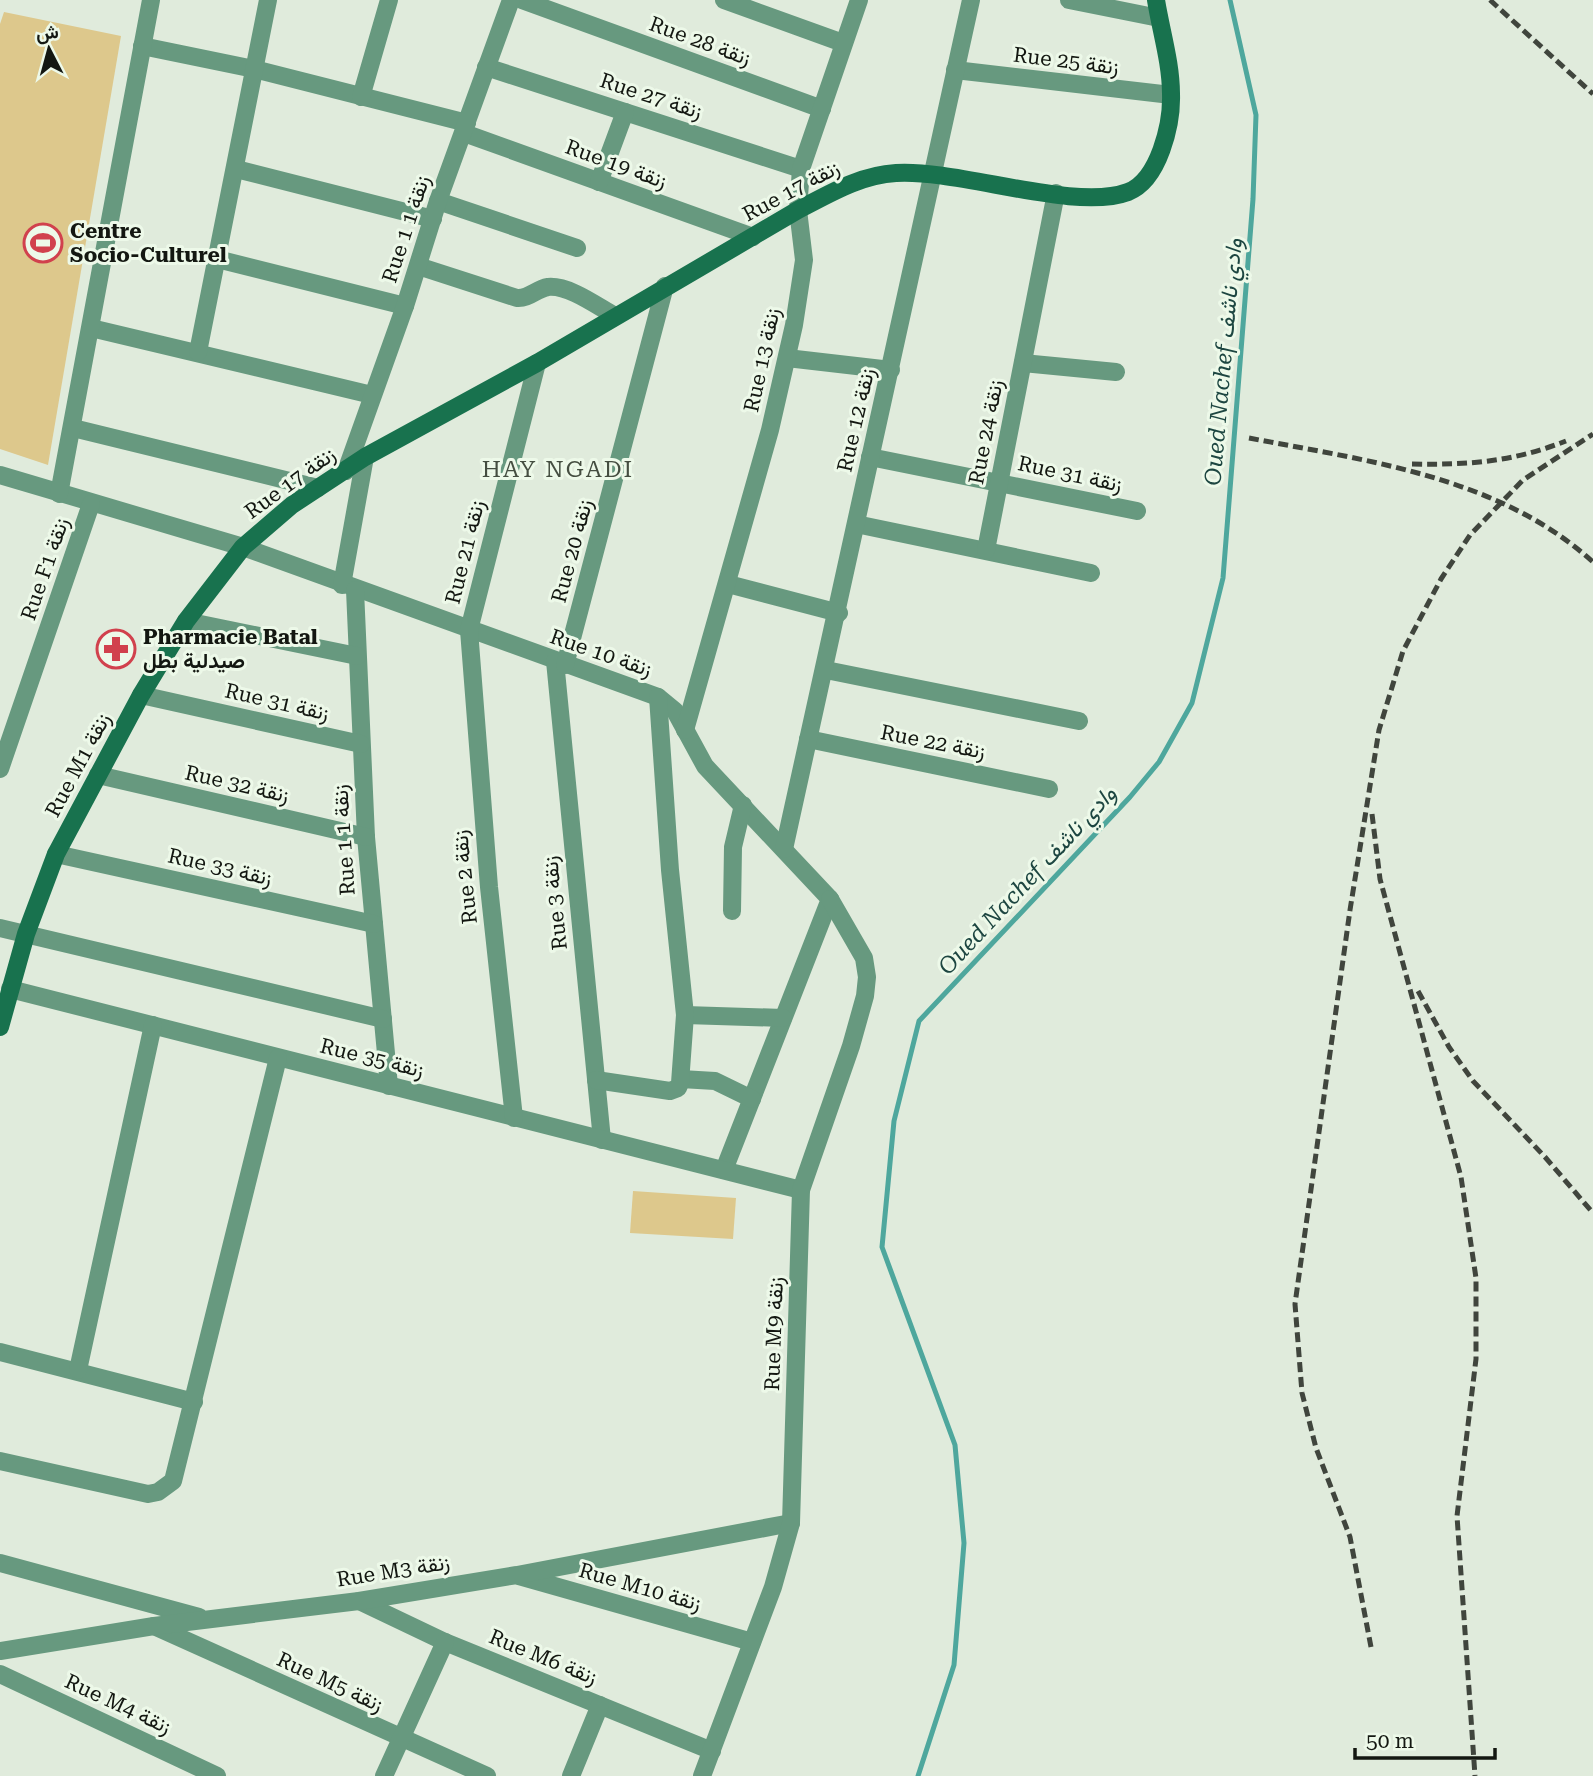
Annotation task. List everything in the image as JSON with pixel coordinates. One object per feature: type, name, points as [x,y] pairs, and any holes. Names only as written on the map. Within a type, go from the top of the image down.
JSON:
[{"type":"street","points":[[59,494],[151,0]]},
{"type":"street","points":[[198,352],[268,0]]},
{"type":"street","points":[[361,97],[387,0]]},
{"type":"street","name":"Rue 1 زنقة 1","points":[[346,471],[405,306],[438,201],[511,0]]},
{"type":"street","name":"Rue 28 زنقة","points":[[522,0],[822,109]]},
{"type":"street","points":[[724,0],[843,43]]},
{"type":"street","name":"Rue 13 زنقة","points":[[685,730],[728,584],[787,358],[803,277],[797,210],[801,169],[859,0]]},
{"type":"street","name":"Rue 12 زنقة","points":[[784,849],[839,613],[870,457],[971,0]]},
{"type":"street","points":[[1069,0],[1157,9]]},
{"type":"street","name":"Rue 17 زنقة","points":[[243,547],[292,505],[365,457],[537,363],[797,210],[848,184],[878,175],[932,173],[1056,193],[1126,193],[1143,181],[1162,144],[1171,96],[1157,9]]},
{"type":"street","name":"Rue 19 زنقة","points":[[142,46],[254,69],[465,127],[598,182],[752,237]]},
{"type":"street","name":"Rue 27 زنقة","points":[[486,67],[801,169]]},
{"type":"street","name":"Rue 25 زنقة","points":[[955,70],[1171,96]]},
{"type":"street","points":[[598,182],[625,112]]},
{"type":"street","points":[[236,169],[433,219]]},
{"type":"street","name":"Rue 24 زنقة","points":[[985,550],[1056,193]]},
{"type":"street","points":[[438,201],[577,248]]},
{"type":"street","points":[[217,259],[405,306]]},
{"type":"street","points":[[418,266],[517,298],[525,298],[543,288],[560,288],[615,316]]},
{"type":"street","name":"Rue 20 زنقة","points":[[560,663],[665,286]]},
{"type":"street","points":[[92,328],[372,395]]},
{"type":"street","points":[[787,358],[891,370]]},
{"type":"street","name":"Rue 21 زنقة","points":[[469,630],[537,363]]},
{"type":"street","points":[[1023,363],[1116,372]]},
{"type":"street","points":[[73,428],[318,488]]},
{"type":"street","name":"Rue 17 زنقة","points":[[348,587],[365,457]]},
{"type":"street","name":"Rue 31 زنقة","points":[[870,457],[1137,511]]},
{"type":"street","name":"Rue 10 زنقة","points":[[0,475],[243,547],[658,697],[675,711],[705,766],[830,899]]},
{"type":"street","name":"Rue F1 زنقة","points":[[0,769],[91,504]]},
{"type":"street","points":[[856,524],[1091,573]]},
{"type":"street","name":"Rue M1 زنقة","points":[[0,1027],[26,934],[56,854],[141,695],[186,621],[243,547]]},
{"type":"street","points":[[728,584],[839,613]]},
{"type":"street","name":"Rue 1 زنقة 1","points":[[348,587],[357,656],[366,837],[389,1086]]},
{"type":"street","points":[[186,621],[357,656]]},
{"type":"street","name":"Rue 2 زنقة","points":[[469,630],[489,887],[514,1118]]},
{"type":"street","name":"Rue 3 زنقة","points":[[560,663],[602,1140]]},
{"type":"street","points":[[826,670],[1079,721]]},
{"type":"street","name":"Rue 31 زنقة","points":[[141,695],[361,744]]},
{"type":"street","points":[[596,1080],[670,1091],[678,1088],[681,1079],[685,1016],[670,870],[658,697]]},
{"type":"street","name":"Rue 22 زنقة","points":[[808,739],[1049,789]]},
{"type":"street","name":"Rue 32 زنقة","points":[[98,775],[366,837]]},
{"type":"street","points":[[732,911],[733,847],[743,805]]},
{"type":"street","name":"Rue 33 زنقة","points":[[56,854],[373,924]]},
{"type":"street","points":[[724,1171],[830,899]]},
{"type":"street","name":"Rue M9 زنقة","points":[[702,1776],[773,1587],[791,1523],[801,1190],[865,996],[864,958],[830,899]]},
{"type":"street","name":"Rue 35 زنقة","points":[[0,928],[383,1018]]},
{"type":"street","name":"Rue 35 زنقة","points":[[10,989],[801,1190]]},
{"type":"street","points":[[685,1016],[783,1018]]},
{"type":"street","points":[[78,1370],[153,1025]]},
{"type":"street","points":[[0,1461],[148,1494],[158,1492],[173,1481],[278,1058]]},
{"type":"street","points":[[681,1079],[715,1081],[752,1099]]},
{"type":"street","points":[[0,1352],[194,1402]]},
{"type":"street","name":"Rue M3 زنقة","points":[[0,1651],[155,1626],[359,1601],[517,1575],[791,1523]]},
{"type":"street","points":[[0,1563],[208,1619]]},
{"type":"street","name":"Rue M10 زنقة","points":[[517,1575],[752,1643]]},
{"type":"street","name":"Rue M6 زنقة","points":[[359,1601],[445,1642],[712,1751]]},
{"type":"street","name":"Rue M5 زنقة","points":[[155,1626],[402,1740],[488,1776]]},
{"type":"street","points":[[384,1776],[445,1642]]},
{"type":"street","name":"Rue M4 زنقة","points":[[0,1674],[217,1776]]},
{"type":"street","points":[[571,1776],[600,1705]]},
{"type":"shaded area","name":"Centre Socio-Culturel","points":[[4,12],[121,36],[48,465],[0,449],[0,24]]},
{"type":"shaded area","points":[[633,1191],[736,1198],[733,1239],[630,1233]]},
{"type":"waterway","name":"Oued Nachef وادي ناشف","points":[[918,1776],[954,1665],[964,1543],[955,1445],[882,1247],[894,1121],[919,1021],[1130,797],[1159,762],[1192,703],[1223,578],[1253,199],[1256,115],[1230,0]]},
{"type":"railway","points":[[1490,0],[1593,94]]},
{"type":"railway","points":[[1371,1647],[1350,1537],[1316,1448],[1302,1393],[1295,1304],[1350,910],[1379,730],[1403,651],[1441,579],[1470,535],[1523,480],[1593,434]]},
{"type":"railway","points":[[1249,438],[1386,465],[1474,491],[1516,510],[1556,533],[1593,562]]},
{"type":"railway","points":[[1412,464],[1490,461],[1527,454],[1566,441]]},
{"type":"railway","points":[[1372,814],[1380,879],[1461,1177],[1476,1278],[1476,1359],[1457,1516],[1475,1776]]},
{"type":"railway","points":[[1418,991],[1449,1047],[1473,1081],[1545,1157],[1593,1213]]},
{"type":"place","name":"Centre Socio-Culturel","points":[[43,243]]},
{"type":"place","name":"Pharmacie Batal صيدلية بطل","points":[[116,649]]},
{"type":"district","name":"HAY NGADI","points":[[558,469]]}]
